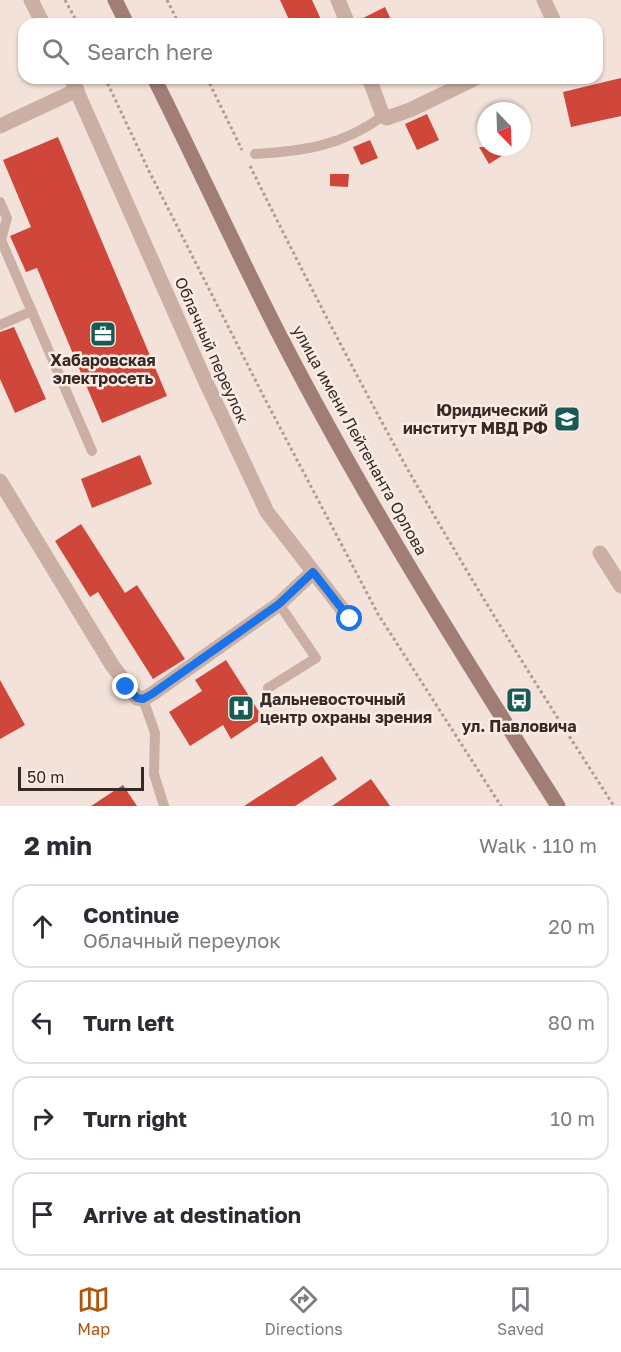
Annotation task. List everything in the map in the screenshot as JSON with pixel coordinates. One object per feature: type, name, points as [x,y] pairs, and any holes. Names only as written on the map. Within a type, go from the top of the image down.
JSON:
[{"type":"main road","points":[[115,0],[124,18]]},
{"type":"main road","name":"улица имени Лейтенанта Орлова","points":[[157,84],[282,339],[358,477],[496,708],[558,806]]},
{"type":"street","points":[[31,0],[40,18]]},
{"type":"street","points":[[338,0],[346,18]]},
{"type":"street","points":[[544,0],[552,18]]},
{"type":"street","points":[[0,126],[74,84]]},
{"type":"street","name":"Облачный переулок","points":[[74,84],[203,376],[267,512],[350,619]]},
{"type":"street","points":[[371,84],[383,116],[391,118],[463,84]]},
{"type":"street","points":[[0,481],[117,672],[137,698],[143,699],[279,604],[313,572]]},
{"type":"street","points":[[600,553],[621,585]]},
{"type":"lane","points":[[251,158],[298,152],[338,141],[366,129],[383,116]]},
{"type":"lane","points":[[0,202],[7,218],[1,240],[92,451]]},
{"type":"lane","points":[[0,325],[32,311]]},
{"type":"lane","points":[[268,688],[316,658],[279,604]]},
{"type":"lane","points":[[143,699],[155,733],[154,774],[164,806]]},
{"type":"path","points":[[65,0],[75,18]]},
{"type":"path","points":[[167,0],[176,18]]},
{"type":"path","points":[[108,84],[149,171],[265,399],[378,614],[501,806]]},
{"type":"path","points":[[210,84],[243,152]]},
{"type":"path","points":[[251,158],[316,299],[404,462],[531,678],[614,806]]},
{"type":"building","points":[[280,0],[312,0],[320,18],[288,18]]},
{"type":"building","points":[[385,7],[390,18],[363,18]]},
{"type":"building","points":[[621,78],[621,116],[571,127],[563,92]]},
{"type":"building","points":[[427,114],[439,140],[417,150],[405,124]]},
{"type":"building","name":"Хабаровская электросеть","points":[[58,137],[167,396],[102,423],[37,268],[26,272],[10,236],[31,227],[3,160]]},
{"type":"building","points":[[370,140],[378,158],[361,165],[353,147]]},
{"type":"building","points":[[484,156],[502,156],[489,164]]},
{"type":"building","points":[[330,174],[349,174],[348,187],[330,186]]},
{"type":"building","points":[[14,327],[46,399],[15,413],[0,379],[0,332]]},
{"type":"building","points":[[140,455],[152,484],[92,508],[81,479]]},
{"type":"building","points":[[81,524],[125,593],[137,585],[185,659],[153,679],[98,592],[90,597],[55,541]]},
{"type":"building","points":[[226,660],[263,718],[231,739],[223,725],[190,746],[169,712],[202,691],[195,680]]},
{"type":"building","points":[[0,680],[25,725],[0,739]]},
{"type":"building","points":[[322,756],[337,779],[295,806],[244,806]]},
{"type":"building","points":[[371,779],[390,806],[332,806]]},
{"type":"building","points":[[123,785],[137,806],[91,806]]},
{"type":"place","name":"Хабаровская электросеть","points":[[103,334]]},
{"type":"place","name":"Юридический институт МВД РФ","points":[[567,419]]},
{"type":"place","name":"ул. Павловича","points":[[519,700]]},
{"type":"place","name":"Дальневосточный центр охраны зрения","points":[[241,708]]},
{"type":"route","points":[[126,687],[137,698],[143,699],[152,694],[279,604],[313,572],[350,619]]}]
